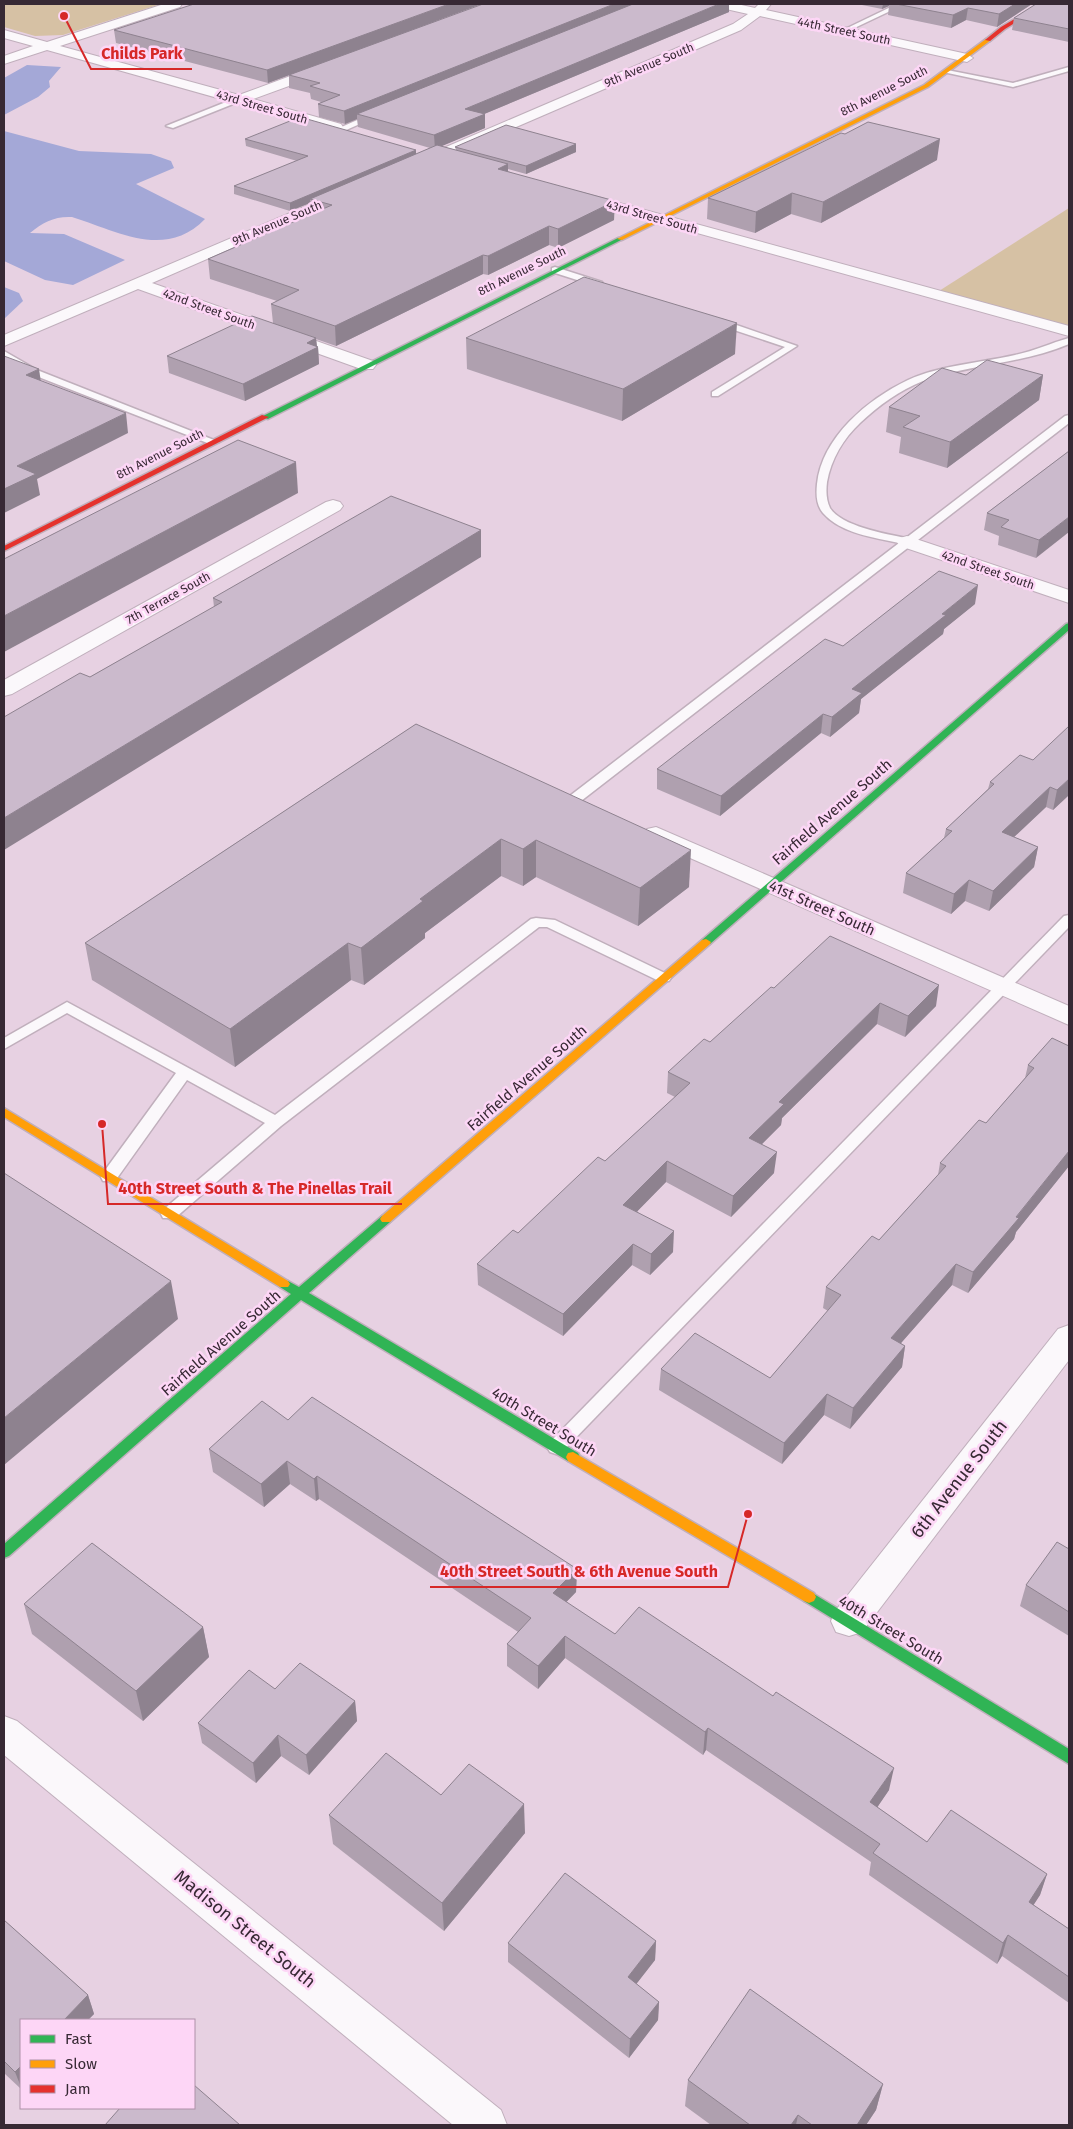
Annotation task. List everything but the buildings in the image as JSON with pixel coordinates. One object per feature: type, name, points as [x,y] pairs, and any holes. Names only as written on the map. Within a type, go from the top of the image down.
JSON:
[{"type":"street","points":[[4,60],[176,4]]},
{"type":"street","name":"44th Street South","points":[[721,4],[762,8],[844,31],[967,58]]},
{"type":"street","name":"9th Avenue South","points":[[409,166],[451,150],[737,27],[762,8]]},
{"type":"street","name":"8th Avenue South","points":[[4,549],[555,270],[926,86],[967,58],[1003,28],[1044,8]]},
{"type":"street","name":"43rd Street South","points":[[4,34],[369,137]]},
{"type":"street","points":[[240,100],[334,65]]},
{"type":"street","points":[[415,150],[462,163]]},
{"type":"street","name":"9th Avenue South","points":[[4,341],[354,190]]},
{"type":"street","name":"43rd Street South","points":[[565,192],[1069,331]]},
{"type":"street","name":"42nd Street South","points":[[137,283],[367,365]]},
{"type":"street","name":"7th Terrace South","points":[[4,689],[333,506]]},
{"type":"street","name":"42nd Street South","points":[[907,542],[1069,597]]},
{"type":"street","name":"Fairfield Avenue South","points":[[4,1552],[1069,626]]},
{"type":"street","points":[[576,798],[602,810]]},
{"type":"street","name":"41st Street South","points":[[638,826],[770,886],[1069,1016]]},
{"type":"street","name":"40th Street South","points":[[4,1112],[300,1294],[849,1621],[1069,1757]]},
{"type":"street","name":"6th Avenue South","points":[[849,1621],[1069,1337]]},
{"type":"street","name":"Madison Street South","points":[[4,1733],[486,2125]]},
{"type":"lane","points":[[844,31],[902,4]]},
{"type":"lane","points":[[946,72],[1013,85],[1069,69]]},
{"type":"lane","points":[[170,126],[240,100]]},
{"type":"lane","points":[[341,129],[382,113]]},
{"type":"lane","points":[[555,270],[612,288]]},
{"type":"lane","points":[[706,318],[792,346],[715,394]]},
{"type":"lane","points":[[907,542],[843,522],[827,511],[821,497],[823,478],[840,438],[862,415],[888,395],[924,378],[1028,355],[1069,341]]},
{"type":"lane","points":[[4,354],[34,372],[214,442]]},
{"type":"lane","points":[[576,798],[1069,418]]},
{"type":"lane","points":[[556,1447],[1004,988],[1069,918]]},
{"type":"lane","points":[[169,1214],[276,1122],[536,922],[550,923],[664,978]]},
{"type":"lane","points":[[4,1044],[67,1006],[276,1122]]},
{"type":"lane","points":[[109,1177],[185,1072]]},
{"type":"shaded area","points":[[4,4],[161,4],[63,35],[35,36],[4,27]]},
{"type":"shaded area","points":[[1069,208],[1069,326],[939,291]]},
{"type":"water","points":[[27,65],[61,67],[49,81],[50,87],[38,97],[4,115],[4,78]]},
{"type":"water","points":[[4,131],[79,151],[151,154],[171,161],[174,168],[136,184],[205,219],[190,231],[174,238],[157,240],[123,235],[72,217],[49,221],[30,233],[64,234],[125,260],[73,285],[45,280],[4,261]]},
{"type":"water","points":[[4,287],[19,293],[23,301],[4,319]]},
{"type":"traffic: fast","points":[[265,417],[620,239]]},
{"type":"traffic: fast","points":[[706,942],[1069,626]]},
{"type":"traffic: fast","points":[[4,1552],[386,1219]]},
{"type":"traffic: fast","points":[[284,1284],[573,1457]]},
{"type":"traffic: fast","points":[[809,1597],[1069,1757]]},
{"type":"traffic: slow","points":[[620,239],[926,86],[988,40]]},
{"type":"traffic: slow","points":[[386,1219],[706,942]]},
{"type":"traffic: slow","points":[[4,1112],[284,1284]]},
{"type":"traffic: slow","points":[[573,1457],[809,1597]]},
{"type":"traffic: jam","points":[[988,40],[1003,28],[1043,4]]},
{"type":"traffic: jam","points":[[4,549],[265,417]]},
{"type":"place","name":"Childs Park","points":[[64,16]]},
{"type":"place","name":"40th Street South & The Pinellas Trail","points":[[102,1124]]},
{"type":"place","name":"40th Street South & 6th Avenue South","points":[[748,1514]]}]
